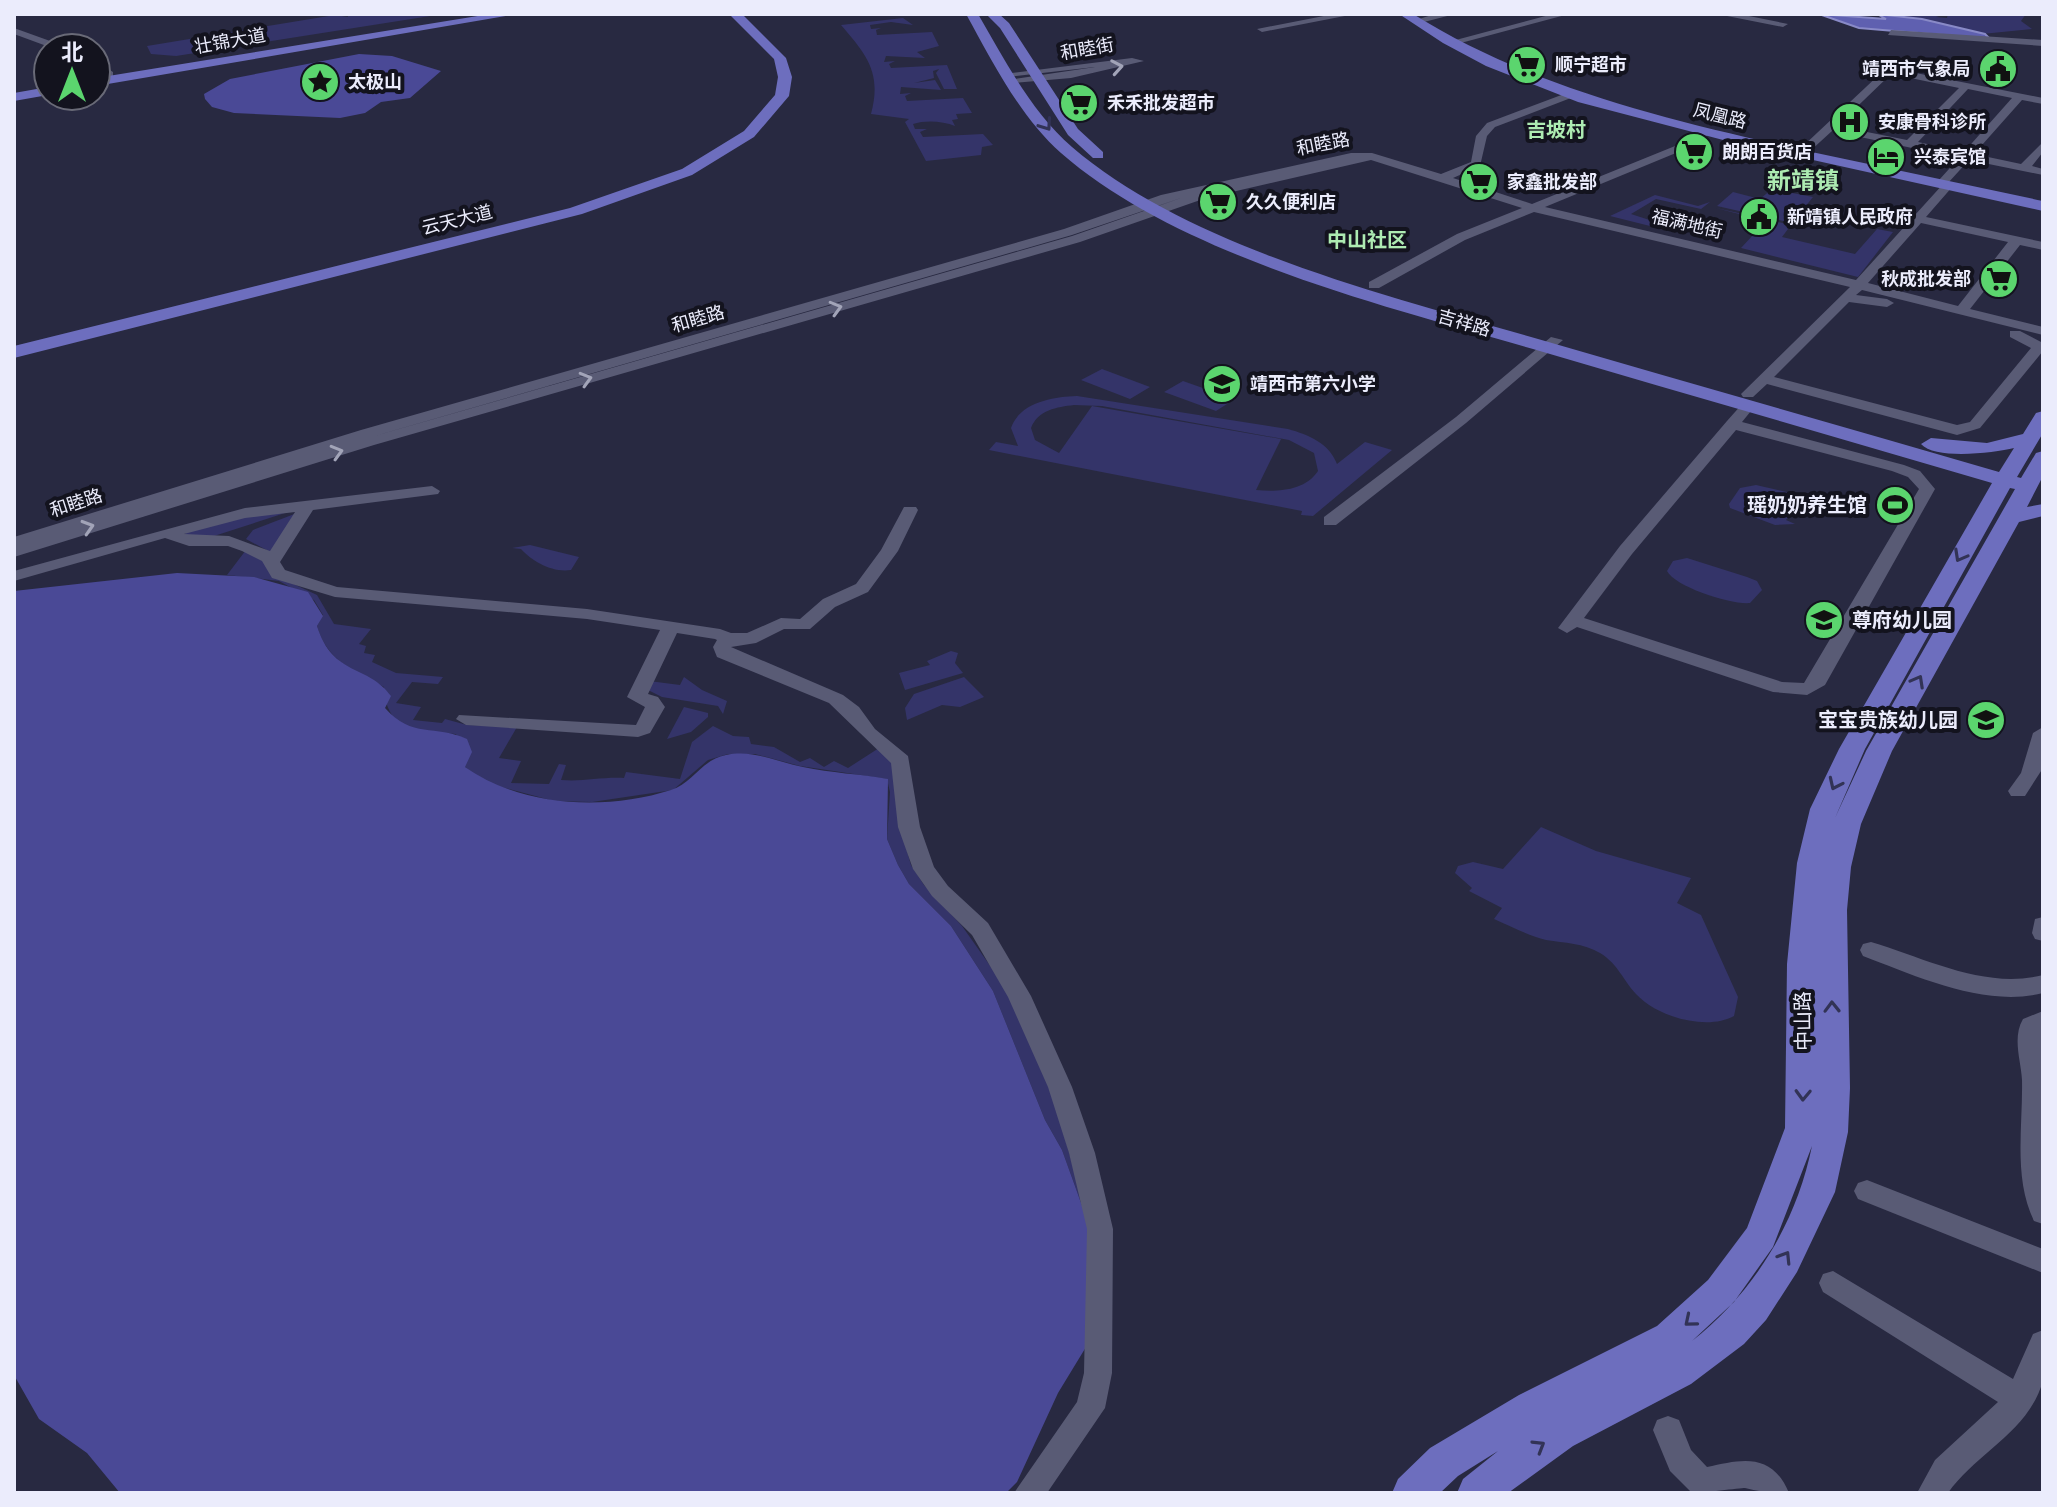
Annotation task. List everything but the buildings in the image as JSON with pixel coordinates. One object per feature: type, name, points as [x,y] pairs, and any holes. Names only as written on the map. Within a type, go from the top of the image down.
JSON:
[{"type":"main road","name":"壮锦大道","points":[[112,75],[479,14]]},
{"type":"main road","name":"壮锦大道","points":[[112,75],[512,14]]},
{"type":"main road","name":"云天大道","points":[[14,345],[533,218],[614,194],[682,168],[730,140],[752,120],[768,99],[773,83],[766,55],[722,14]]},
{"type":"main road","name":"云天大道","points":[[14,352],[576,211],[687,172],[749,134],[782,96],[785,77],[780,58],[735,14]]},
{"type":"main road","name":"吉祥路","points":[[972,14],[1010,77],[1056,140],[1239,248],[1930,457],[2032,470]]},
{"type":"main road","name":"吉祥路","points":[[992,14],[1084,143],[1162,205]]},
{"type":"main road","name":"凤凰路","points":[[1405,14],[1493,65],[1572,94],[1705,132],[2043,204]]},
{"type":"main road","name":"凤凰路","points":[[1420,17],[1457,41],[1526,74],[1625,107],[1946,183]]},
{"type":"main road","points":[[994,49],[1018,47]]},
{"type":"main road","name":"吉祥路","points":[[1748,400],[2032,470]]},
{"type":"main road","points":[[1902,439],[1987,449],[2032,470]]},
{"type":"main road","points":[[1930,457],[1973,489],[1997,515]]},
{"type":"main road","name":"中山路","points":[[1412,1493],[1444,1462],[1533,1408],[1670,1338],[1721,1291],[1761,1236],[1802,1128],[1803,951],[1811,863],[1824,809],[1852,749],[1997,515],[2032,470]]},
{"type":"main road","name":"中山路","points":[[1477,1493],[1532,1450],[1704,1352],[1752,1309],[1804,1224],[1823,1175],[1830,1135],[1832,957],[1837,865],[1847,824],[1876,756],[1997,515]]},
{"type":"street","points":[[1262,29],[1350,14]]},
{"type":"street","points":[[1420,17],[1450,14]]},
{"type":"street","points":[[1457,41],[1564,14]]},
{"type":"street","points":[[1722,14],[1783,24]]},
{"type":"street","points":[[1988,35],[2043,32]]},
{"type":"street","points":[[1891,33],[2043,43]]},
{"type":"street","name":"和睦街","points":[[1010,77],[1036,76],[1139,61],[1126,59],[1036,76]]},
{"type":"street","points":[[1870,67],[2043,101],[1888,72],[1870,67]]},
{"type":"street","points":[[1805,150],[1888,72]]},
{"type":"street","points":[[1910,144],[1966,86]]},
{"type":"street","points":[[1443,178],[1476,164],[1482,136],[1491,125],[1572,94]]},
{"type":"street","points":[[1732,424],[1898,468],[1914,474],[1927,489],[1815,685],[1807,689],[1780,688],[1570,624],[1732,424],[1762,378],[1859,285],[2019,97]]},
{"type":"street","points":[[1828,127],[2043,172]]},
{"type":"street","points":[[1365,286],[1461,237],[1684,146],[1705,132]]},
{"type":"street","points":[[2024,168],[2043,145]]},
{"type":"street","name":"和睦路","points":[[14,542],[366,433],[1162,205],[1372,156]]},
{"type":"street","name":"福满地街","points":[[1372,156],[1534,208],[2043,331]]},
{"type":"street","name":"和睦路","points":[[14,552],[181,498],[1076,239],[1162,205]]},
{"type":"street","points":[[1918,219],[2043,246]]},
{"type":"street","points":[[1962,310],[2016,241]]},
{"type":"street","points":[[1762,378],[1938,426],[1966,429],[1975,425],[2039,347],[2015,334],[1884,302],[1847,298]]},
{"type":"street","points":[[1338,524],[1558,346]]},
{"type":"street","points":[[14,576],[227,516],[432,491]]},
{"type":"street","points":[[272,561],[308,505]]},
{"type":"street","points":[[166,533],[189,541],[229,541],[258,551],[272,561],[278,574],[335,592],[587,614],[720,634],[727,639],[750,639],[781,623],[804,625],[829,603],[862,588],[889,551],[910,510]]},
{"type":"street","points":[[466,719],[643,729],[655,707],[651,701],[637,697],[670,628]]},
{"type":"street","points":[[727,639],[722,647],[724,653],[790,678],[845,705],[868,733],[901,761],[909,827],[924,869],[940,891],[980,929],[1019,996],[1060,1087],[1082,1153],[1100,1229],[1098,1373],[1090,1408],[1029,1493]]},
{"type":"street","points":[[2018,791],[2031,774],[2043,733]]},
{"type":"street","points":[[2043,925],[2043,933]]},
{"type":"street","points":[[1871,950],[1929,969],[2016,989],[2042,986]]},
{"type":"street","points":[[2016,989],[2041,1020],[2029,1035],[2038,1069],[2032,1117],[2040,1143],[2035,1188],[2043,1213]]},
{"type":"street","points":[[1867,1191],[2043,1261]]},
{"type":"street","points":[[1833,1283],[2017,1398]]},
{"type":"street","points":[[1932,1493],[1951,1467],[2006,1416],[2030,1378],[2043,1343]]},
{"type":"street","points":[[1668,1430],[1674,1450],[1690,1475],[1704,1483],[1740,1470],[1759,1478],[1774,1493]]},
{"type":"shaded area","points":[[347,14],[443,14],[176,56],[151,54],[147,46],[335,15],[348,17]]},
{"type":"shaded area","points":[[1819,14],[1886,19],[1877,14],[1922,19],[1985,34],[1990,39],[1859,28]]},
{"type":"shaded area","points":[[1884,14],[1945,14],[1936,17],[1947,18],[1948,14],[2026,14],[2021,21],[2032,29],[1982,34]]},
{"type":"shaded area","points":[[903,18],[913,25],[891,22],[870,25],[871,29],[881,28],[876,30],[877,35],[932,32],[939,46],[917,52],[925,58],[886,56],[884,62],[895,61],[889,64],[891,68],[947,65],[957,89],[944,89],[936,73],[939,69],[933,71],[934,78],[914,83],[935,80],[941,90],[901,87],[900,94],[911,93],[905,96],[907,101],[963,98],[972,113],[956,114],[958,119],[952,120],[955,126],[923,122],[913,124],[915,129],[927,129],[920,132],[923,137],[983,134],[993,145],[982,147],[981,155],[926,161],[905,122],[909,119],[871,114],[875,87],[870,65],[841,25]]},
{"type":"shaded area","points":[[359,54],[392,56],[441,71],[410,98],[381,102],[365,113],[340,118],[234,113],[212,107],[205,99],[204,94],[230,79]]},
{"type":"shaded area","points":[[1772,189],[1813,197],[1792,223],[1717,206],[1733,192],[1760,199]]},
{"type":"shaded area","points":[[1655,195],[1698,206],[1710,202],[1701,209],[1656,199],[1631,214],[1677,229],[1674,232],[1610,216]]},
{"type":"shaded area","points":[[1716,208],[1791,225],[1782,237],[1855,254],[1877,229],[1893,232],[1858,277],[1741,248],[1766,221]]},
{"type":"shaded area","points":[[1102,369],[1150,387],[1130,399],[1081,380]]},
{"type":"shaded area","points":[[1183,381],[1235,399],[1216,411],[1164,392]]},
{"type":"shaded area","points":[[1077,396],[1288,429],[1317,441],[1329,451],[1337,464],[1365,442],[1392,450],[1313,516],[1301,515],[1302,511],[989,450],[996,442],[1018,446],[1011,428],[1015,419],[1030,407],[1048,400]],"holes":[[[1074,405],[1102,406],[1289,440],[1314,453],[1318,471],[1298,486],[1256,490],[1281,439],[1092,406],[1059,453],[1035,440],[1031,428],[1038,417],[1049,410]]]},
{"type":"shaded area","points":[[1756,485],[1799,495],[1810,502],[1810,508],[1800,504],[1786,520],[1795,524],[1775,525],[1730,508],[1729,504],[1740,488]]},
{"type":"shaded area","points":[[285,513],[214,536],[185,535],[186,531],[226,518]]},
{"type":"shaded area","points":[[297,513],[272,553],[246,539],[253,530]]},
{"type":"shaded area","points":[[530,545],[579,557],[571,570],[557,570],[537,562],[521,549],[512,548]]},
{"type":"shaded area","points":[[246,550],[267,562],[270,573],[317,595],[334,624],[371,629],[359,644],[366,646],[364,653],[375,655],[372,662],[396,673],[443,677],[438,684],[412,682],[396,703],[421,707],[413,720],[442,723],[445,719],[467,725],[517,727],[499,758],[521,761],[511,783],[549,784],[559,764],[566,765],[561,780],[624,778],[626,772],[680,779],[692,742],[713,726],[733,736],[749,737],[751,744],[774,747],[800,762],[810,758],[824,767],[834,761],[848,768],[879,748],[894,763],[899,823],[911,865],[924,885],[962,926],[1003,984],[1053,1094],[1089,1225],[1062,1150],[1045,1120],[993,991],[951,926],[909,884],[898,865],[887,839],[890,792],[887,779],[800,766],[755,754],[728,754],[708,760],[673,790],[592,802],[554,801],[490,784],[465,767],[456,734],[417,730],[398,721],[386,702],[384,687],[343,664],[327,648],[317,626],[323,615],[314,600],[279,581],[227,575]]},
{"type":"shaded area","points":[[1687,558],[1757,581],[1762,590],[1750,603],[1742,603],[1692,589],[1667,571],[1673,561]]},
{"type":"shaded area","points":[[177,573],[254,577],[308,592],[323,616],[317,626],[332,654],[382,686],[391,696],[385,708],[395,718],[414,727],[467,739],[472,752],[465,767],[512,790],[565,801],[619,801],[646,797],[679,787],[710,762],[736,754],[888,779],[887,839],[898,865],[909,884],[951,926],[993,991],[1045,1120],[1062,1150],[1089,1225],[1086,1347],[1058,1393],[1017,1482],[1006,1493],[120,1493],[87,1453],[39,1419],[14,1375],[14,591]]},
{"type":"shaded area","points":[[951,651],[958,653],[955,663],[963,673],[905,690],[899,673],[930,665],[927,661]]},
{"type":"shaded area","points":[[684,677],[702,690],[727,701],[723,714],[718,706],[662,697],[646,689],[649,681],[680,685]]},
{"type":"shaded area","points":[[964,677],[984,697],[960,707],[942,705],[907,720],[905,708],[914,694]]},
{"type":"shaded area","points":[[684,707],[708,713],[708,717],[691,732],[667,739]]},
{"type":"shaded area","points":[[1541,827],[1596,851],[1691,878],[1677,903],[1701,915],[1738,997],[1734,1016],[1697,1022],[1669,1015],[1636,994],[1616,967],[1600,953],[1580,945],[1546,940],[1494,919],[1502,908],[1469,891],[1472,888],[1455,873],[1458,866],[1473,862],[1503,869]]},
{"type":"place","name":"顺宁超市","points":[[1527,65]]},
{"type":"place","name":"靖西市气象局","points":[[1998,69]]},
{"type":"place","name":"太极山","points":[[320,82]]},
{"type":"place","name":"禾禾批发超市","points":[[1079,103]]},
{"type":"place","name":"安康骨科诊所","points":[[1850,122]]},
{"type":"place","name":"朗朗百货店","points":[[1694,152]]},
{"type":"place","name":"兴泰宾馆","points":[[1886,157]]},
{"type":"place","name":"家鑫批发部","points":[[1479,182]]},
{"type":"place","name":"久久便利店","points":[[1218,202]]},
{"type":"place","name":"新靖镇人民政府","points":[[1759,217]]},
{"type":"place","name":"秋成批发部","points":[[1999,279]]},
{"type":"place","name":"靖西市第六小学","points":[[1222,384]]},
{"type":"place","name":"瑶奶奶养生馆","points":[[1895,505]]},
{"type":"place","name":"尊府幼儿园","points":[[1824,620]]},
{"type":"place","name":"宝宝贵族幼儿园","points":[[1986,720]]},
{"type":"district","name":"吉坡村","points":[[1556,130]]},
{"type":"district","name":"新靖镇","points":[[1803,181]]},
{"type":"district","name":"中山社区","points":[[1367,240]]}]
